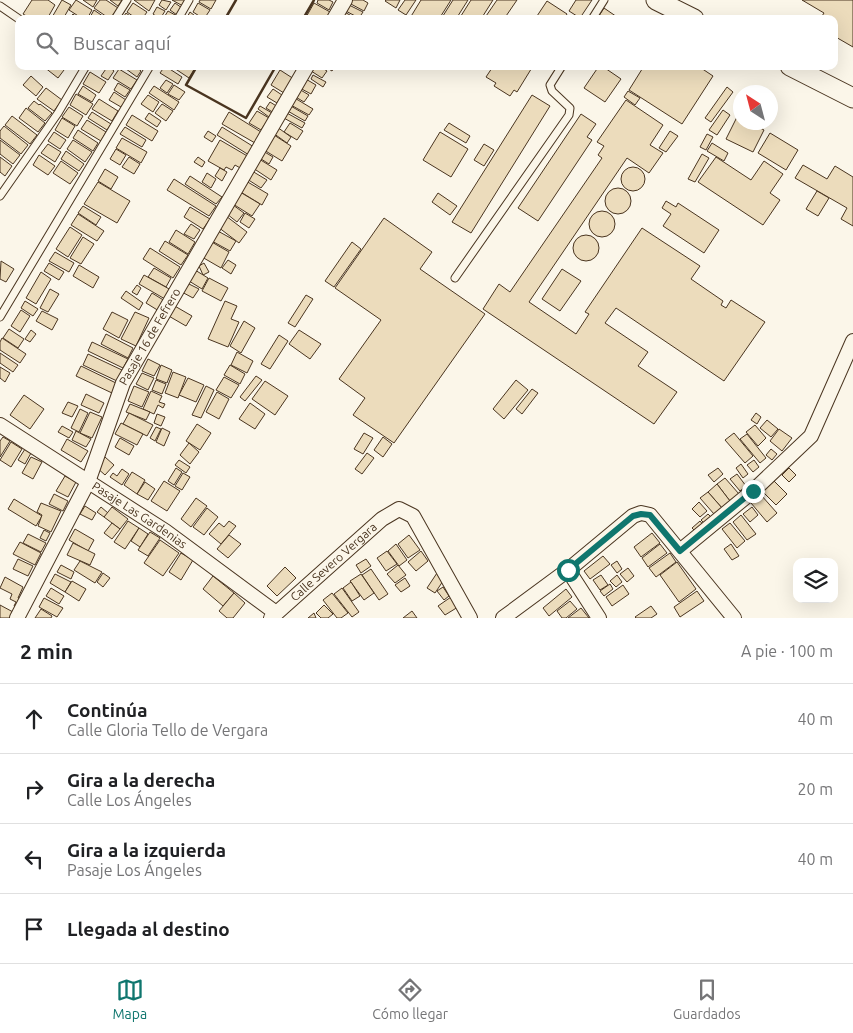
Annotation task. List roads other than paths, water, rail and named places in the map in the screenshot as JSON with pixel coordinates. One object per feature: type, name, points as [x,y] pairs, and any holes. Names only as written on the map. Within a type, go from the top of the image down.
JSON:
[{"type":"main road","points":[[656,0],[686,15]]},
{"type":"main road","points":[[798,70],[853,98]]},
{"type":"street","points":[[336,15],[345,0]]},
{"type":"street","name":"Pasaje 16 de Fefrero","points":[[17,618],[88,482],[124,383],[305,70]]},
{"type":"street","points":[[680,551],[753,491],[811,436],[853,341]]},
{"type":"street","name":"Pasaje Las Gardenias","points":[[0,425],[165,531],[273,615]]},
{"type":"street","name":"Calle Severo Vergara","points":[[273,615],[382,519],[399,509],[413,516],[470,618]]},
{"type":"street","points":[[503,618],[568,570],[633,516],[641,514],[650,515],[734,618]]},
{"type":"street","points":[[568,570],[599,618]]},
{"type":"lane","points":[[118,15],[127,0]]},
{"type":"lane","points":[[180,15],[189,0]]},
{"type":"lane","points":[[595,15],[604,0]]},
{"type":"lane","points":[[0,6],[15,16]]},
{"type":"lane","points":[[0,196],[58,112],[84,70]]},
{"type":"lane","points":[[0,317],[148,70]]},
{"type":"lane","points":[[455,278],[569,115],[570,108],[552,91],[550,85],[559,70]]}]
